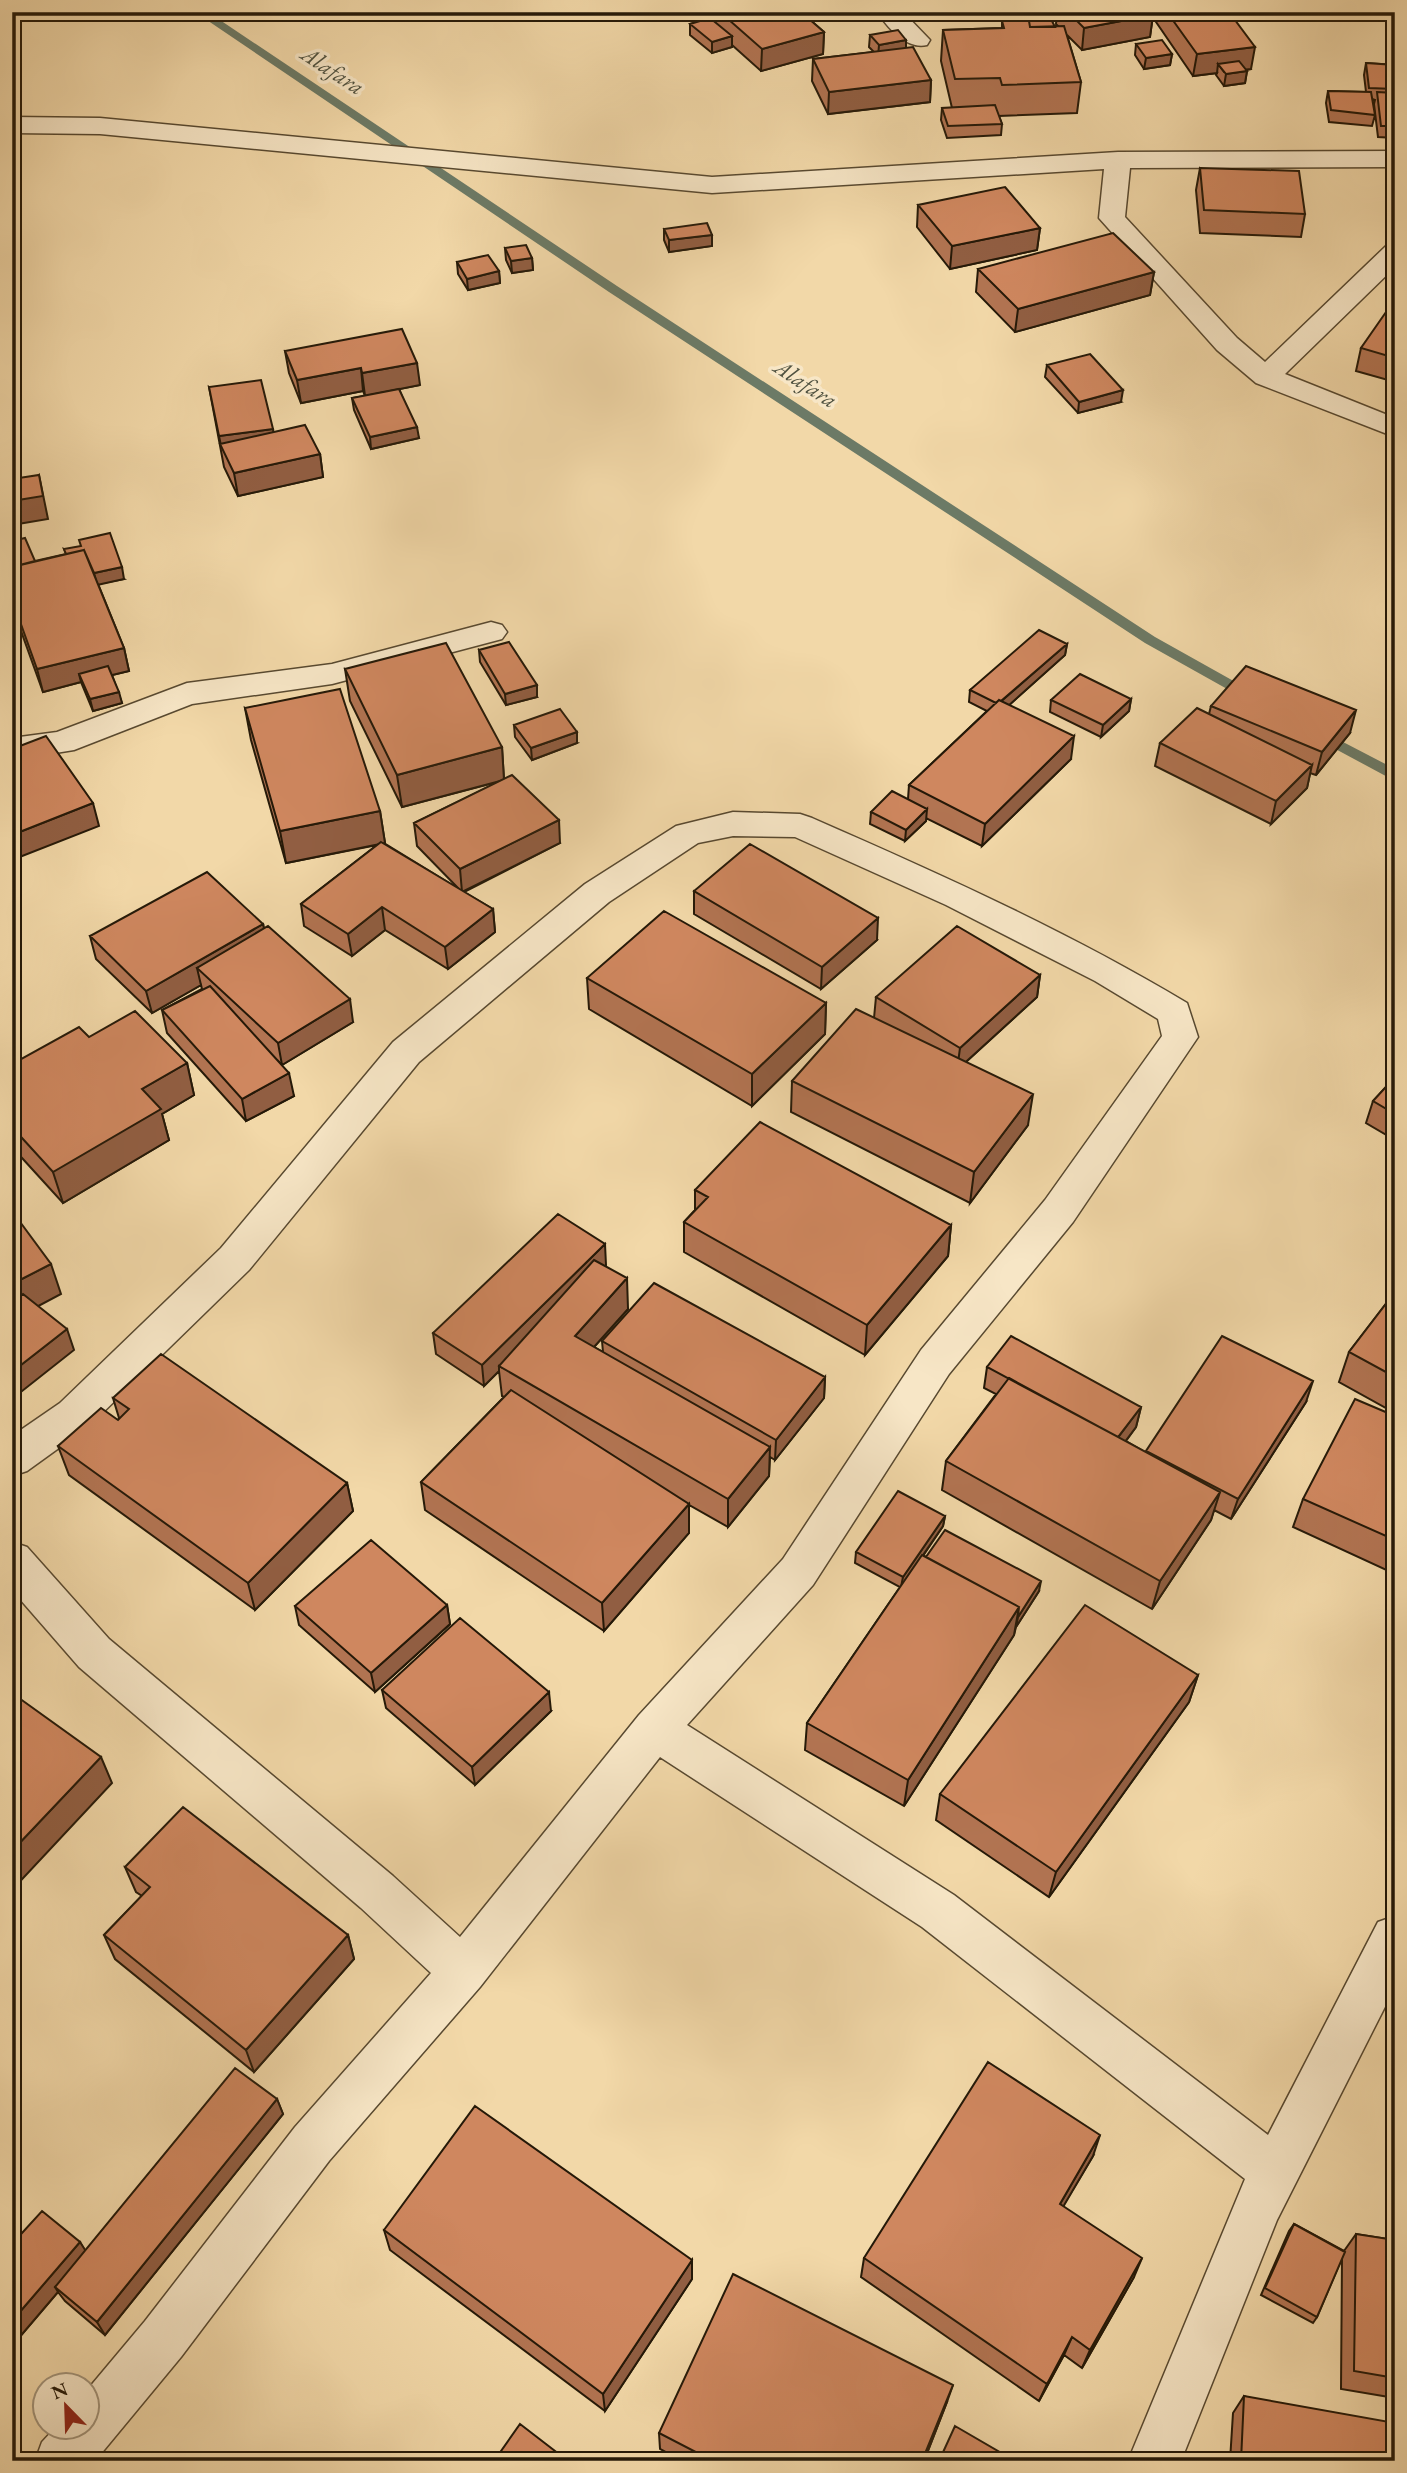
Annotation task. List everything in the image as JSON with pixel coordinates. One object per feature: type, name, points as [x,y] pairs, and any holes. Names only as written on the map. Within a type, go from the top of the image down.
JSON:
[{"type":"street","points":[[889,12],[918,40]]},
{"type":"street","points":[[12,125],[100,126],[712,185],[1118,160],[1395,159]]},
{"type":"street","points":[[1118,160],[1112,218],[1227,345],[1266,377],[1395,428]]},
{"type":"street","points":[[1266,377],[1395,252]]},
{"type":"street","points":[[12,749],[62,742],[187,694],[332,674],[491,632]]},
{"type":"street","points":[[12,1459],[74,1415],[234,1259],[406,1052],[597,893],[688,834],[733,824],[800,826],[958,896],[1108,972],[1174,1012],[1180,1037],[1059,1211],[935,1362],[798,1572],[655,1729],[463,1971],[312,2144],[163,2339],[61,2461]]},
{"type":"street","points":[[12,1560],[94,1653],[377,1892],[463,1971]]},
{"type":"street","points":[[655,1729],[938,1911],[1275,2171]]},
{"type":"street","points":[[1154,2461],[1258,2205],[1395,1938]]},
{"type":"building","points":[[720,12],[801,12],[824,32],[762,49]]},
{"type":"building","points":[[1068,12],[1150,12],[1153,15],[1084,28]]},
{"type":"building","points":[[1167,12],[1229,12],[1255,47],[1197,54]]},
{"type":"building","points":[[1050,17],[1055,27],[1030,27],[1029,21],[1021,19]]},
{"type":"building","points":[[710,18],[732,36],[712,42],[690,24]]},
{"type":"building","points":[[1002,21],[1029,21],[1030,27],[1064,26],[1081,82],[1002,85],[1000,78],[955,79],[943,30],[1004,28]]},
{"type":"building","points":[[898,30],[906,40],[879,45],[870,35]]},
{"type":"building","points":[[1162,40],[1172,54],[1146,58],[1136,44]]},
{"type":"building","points":[[913,47],[931,80],[829,92],[813,59]]},
{"type":"building","points":[[1239,61],[1247,71],[1226,74],[1218,64]]},
{"type":"building","points":[[1366,63],[1395,65],[1395,89],[1369,88]]},
{"type":"building","points":[[1328,91],[1371,92],[1375,115],[1331,110]]},
{"type":"building","points":[[1377,92],[1395,93],[1395,126],[1381,126]]},
{"type":"building","points":[[995,105],[1002,124],[948,126],[942,108]]},
{"type":"building","points":[[1200,168],[1299,171],[1305,214],[1204,210]]},
{"type":"building","points":[[1005,187],[1040,228],[952,246],[918,205]]},
{"type":"building","points":[[707,223],[712,235],[669,240],[664,229]]},
{"type":"building","points":[[1113,233],[1154,272],[1018,309],[978,269]]},
{"type":"building","points":[[526,245],[532,258],[511,261],[505,248]]},
{"type":"building","points":[[488,255],[499,271],[467,279],[457,262]]},
{"type":"building","points":[[1386,312],[1395,314],[1395,358],[1361,348]]},
{"type":"building","points":[[402,329],[417,363],[362,373],[361,368],[297,380],[285,351]]},
{"type":"building","points":[[1090,354],[1123,390],[1079,402],[1047,365]]},
{"type":"building","points":[[261,380],[273,429],[219,436],[209,387]]},
{"type":"building","points":[[399,389],[417,427],[370,437],[352,398]]},
{"type":"building","points":[[305,425],[320,454],[234,473],[220,444]]},
{"type":"building","points":[[39,475],[43,496],[12,501],[12,479]]},
{"type":"building","points":[[110,533],[122,567],[94,573],[84,550],[66,554],[64,549],[81,546],[79,540]]},
{"type":"building","points":[[25,538],[35,561],[12,567],[12,541]]},
{"type":"building","points":[[84,550],[124,648],[37,669],[12,599],[12,567]]},
{"type":"building","points":[[1039,630],[1067,644],[1001,701],[996,703],[970,690]]},
{"type":"building","points":[[509,642],[537,685],[505,694],[479,650]]},
{"type":"building","points":[[446,643],[502,747],[397,775],[345,669]]},
{"type":"building","points":[[108,666],[119,692],[90,699],[79,674]]},
{"type":"building","points":[[1246,666],[1356,710],[1322,752],[1211,706]]},
{"type":"building","points":[[1080,674],[1131,699],[1103,725],[1051,700]]},
{"type":"building","points":[[340,689],[380,811],[280,831],[245,708]]},
{"type":"building","points":[[999,700],[1074,736],[985,824],[909,785]]},
{"type":"building","points":[[1197,708],[1312,765],[1276,801],[1160,743]]},
{"type":"building","points":[[560,709],[577,732],[531,748],[514,725]]},
{"type":"building","points":[[46,736],[93,803],[12,835],[12,749]]},
{"type":"building","points":[[512,775],[559,820],[460,869],[414,823]]},
{"type":"building","points":[[892,791],[927,809],[906,830],[871,812]]},
{"type":"building","points":[[381,842],[493,909],[445,947],[382,907],[348,934],[301,904]]},
{"type":"building","points":[[750,844],[878,918],[822,967],[694,891]]},
{"type":"building","points":[[207,872],[263,924],[146,991],[90,936]]},
{"type":"building","points":[[664,911],[826,1003],[752,1074],[587,978]]},
{"type":"building","points":[[268,926],[350,999],[278,1043],[197,968]]},
{"type":"building","points":[[957,926],[1040,975],[960,1048],[876,997]]},
{"type":"building","points":[[210,986],[289,1073],[242,1099],[162,1010]]},
{"type":"building","points":[[856,1009],[1033,1094],[974,1172],[792,1081]]},
{"type":"building","points":[[135,1011],[187,1063],[142,1089],[161,1109],[53,1172],[12,1127],[12,1064],[79,1027],[89,1037]]},
{"type":"building","points":[[1395,1077],[1395,1114],[1373,1101]]},
{"type":"building","points":[[760,1122],[951,1225],[867,1325],[684,1222],[708,1197],[695,1190]]},
{"type":"building","points":[[12,1211],[51,1264],[12,1284]]},
{"type":"building","points":[[558,1214],[605,1244],[482,1365],[433,1333]]},
{"type":"building","points":[[594,1260],[627,1278],[575,1336],[770,1447],[728,1499],[499,1366]]},
{"type":"building","points":[[654,1283],[825,1377],[776,1440],[602,1341]]},
{"type":"building","points":[[1395,1292],[1395,1377],[1349,1352]]},
{"type":"building","points":[[23,1294],[67,1329],[12,1372],[12,1303]]},
{"type":"building","points":[[1011,1336],[1141,1407],[1118,1437],[987,1367]]},
{"type":"building","points":[[1222,1336],[1313,1381],[1238,1499],[1146,1451]]},
{"type":"building","points":[[161,1354],[347,1483],[248,1583],[58,1446],[101,1408],[118,1420],[129,1409],[113,1398]]},
{"type":"building","points":[[1009,1378],[1220,1492],[1160,1581],[946,1461]]},
{"type":"building","points":[[511,1390],[689,1504],[602,1603],[421,1482]]},
{"type":"building","points":[[1355,1399],[1395,1416],[1395,1540],[1303,1499]]},
{"type":"building","points":[[898,1491],[945,1516],[903,1577],[856,1552]]},
{"type":"building","points":[[945,1530],[1041,1581],[1018,1617],[1019,1607],[926,1557]]},
{"type":"building","points":[[371,1540],[447,1605],[371,1673],[295,1606]]},
{"type":"building","points":[[922,1555],[1019,1607],[908,1780],[807,1723]]},
{"type":"building","points":[[1085,1605],[1198,1675],[1056,1872],[940,1794]]},
{"type":"building","points":[[460,1618],[549,1692],[472,1767],[382,1690]]},
{"type":"building","points":[[12,1693],[101,1757],[12,1851]]},
{"type":"building","points":[[183,1807],[348,1935],[246,2050],[104,1935],[150,1887],[125,1867]]},
{"type":"building","points":[[988,2062],[1100,2135],[1060,2204],[1142,2258],[1090,2350],[1072,2337],[1047,2384],[864,2258]]},
{"type":"building","points":[[235,2068],[277,2099],[97,2322],[55,2287]]},
{"type":"building","points":[[475,2106],[692,2260],[603,2394],[384,2230]]},
{"type":"building","points":[[42,2211],[80,2242],[12,2321],[12,2244]]},
{"type":"building","points":[[1294,2224],[1345,2252],[1317,2317],[1265,2288]]},
{"type":"building","points":[[1356,2234],[1395,2240],[1395,2378],[1354,2371]]},
{"type":"building","points":[[733,2274],[953,2385],[922,2461],[713,2461],[659,2433]]},
{"type":"building","points":[[1244,2396],[1395,2423],[1395,2461],[1241,2461]]},
{"type":"building","points":[[520,2424],[568,2461],[494,2461]]},
{"type":"building","points":[[955,2426],[1015,2461],[939,2461]]},
{"type":"waterway","name":"Alafara","points":[[200,12],[613,289],[1150,640],[1250,696]]},
{"type":"waterway","name":"Alafara","points":[[1320,735],[1395,776]]}]
